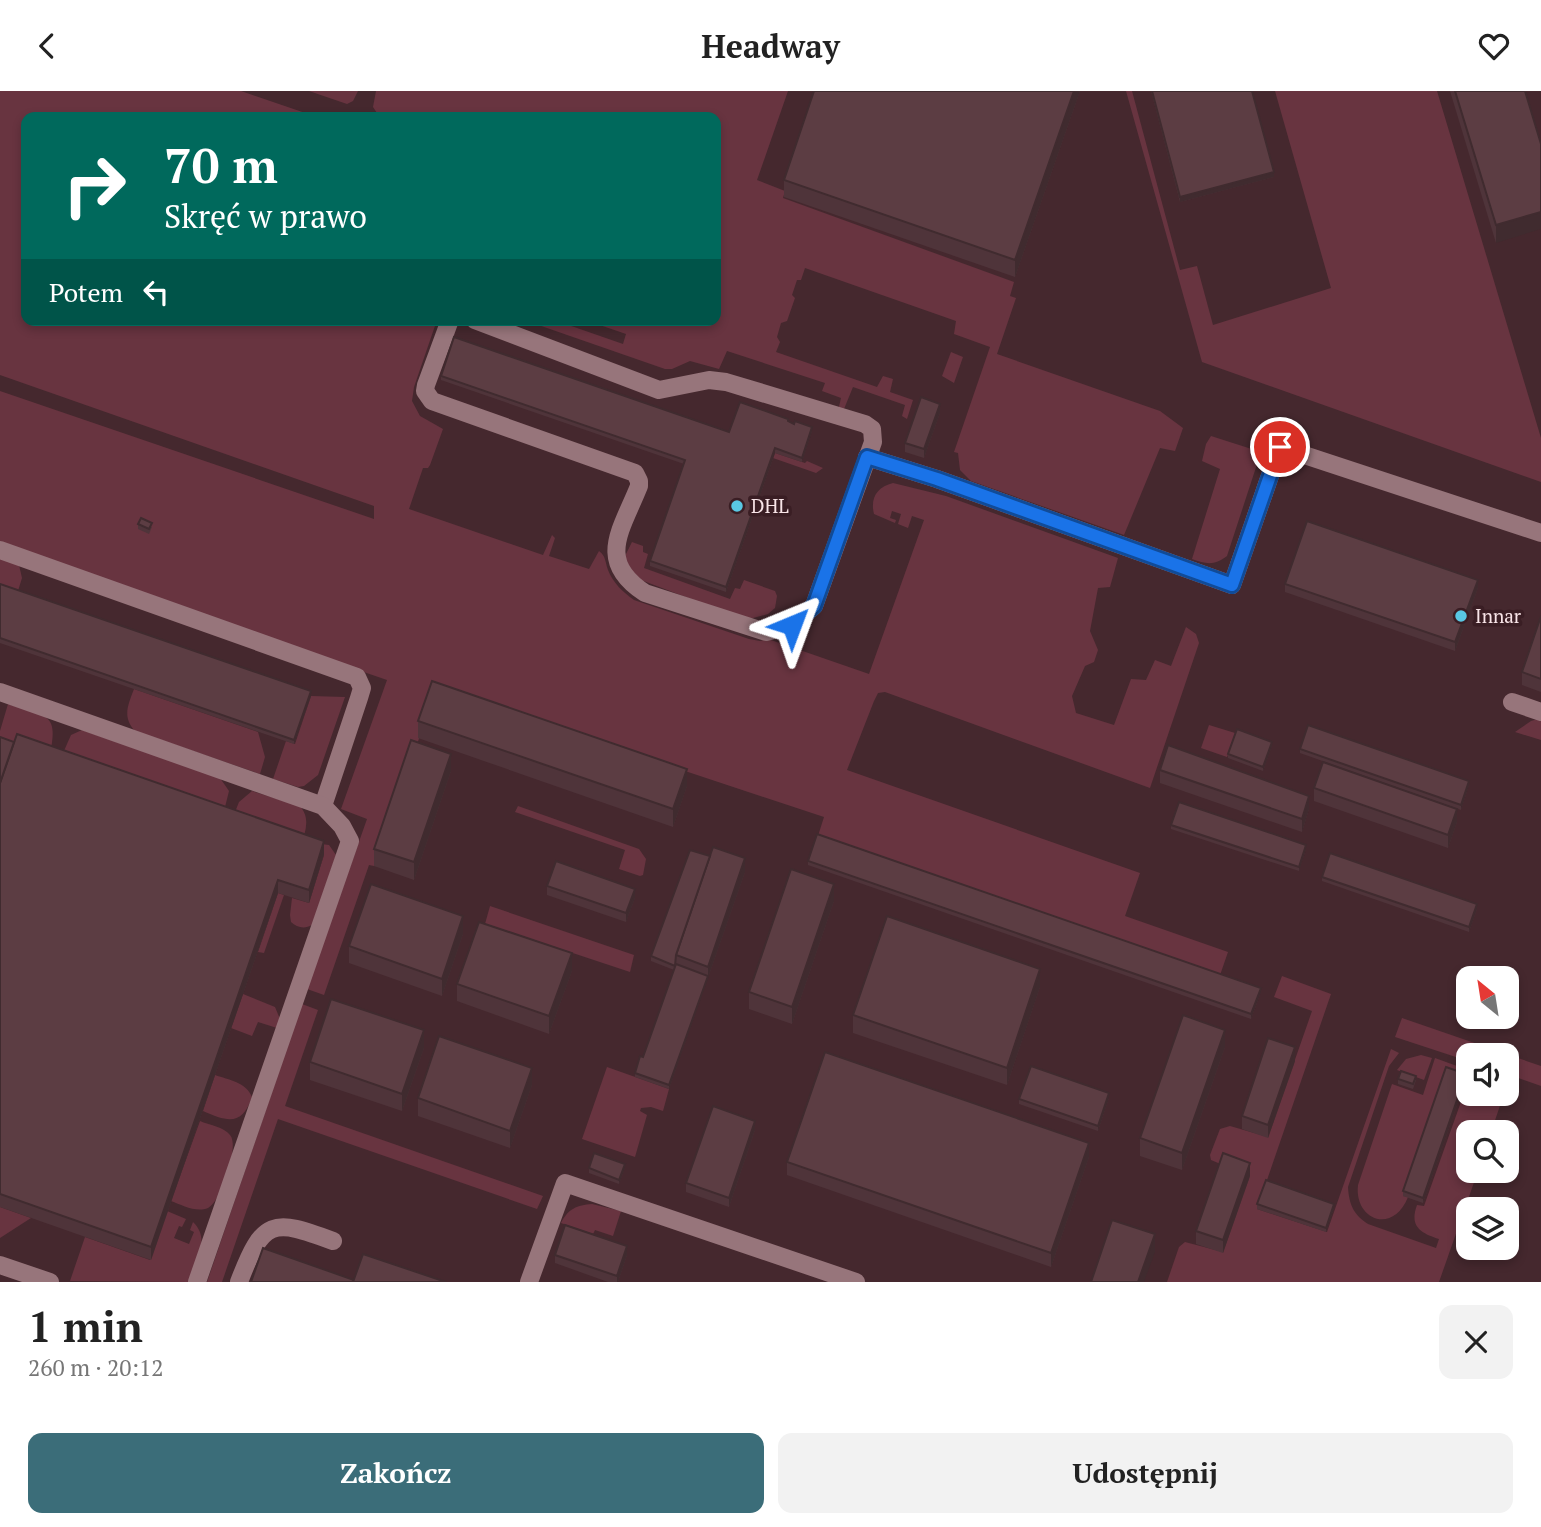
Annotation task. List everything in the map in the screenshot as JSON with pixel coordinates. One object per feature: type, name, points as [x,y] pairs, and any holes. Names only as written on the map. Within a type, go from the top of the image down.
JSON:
[{"type":"lane","points":[[448,326],[426,385],[425,391],[432,401],[635,473],[639,487],[615,547],[617,562],[632,584],[645,593],[766,632],[792,625],[814,606],[867,457],[872,429],[864,424],[726,382],[709,380],[659,390],[491,326]]},
{"type":"lane","points":[[867,457],[937,479],[1232,585],[1280,447],[1541,533]]},
{"type":"lane","points":[[0,551],[356,677],[362,688],[323,806]]},
{"type":"lane","points":[[0,692],[323,806],[342,826],[350,841],[197,1282]]},
{"type":"lane","points":[[1512,702],[1541,712]]},
{"type":"lane","points":[[529,1282],[565,1182],[856,1282]]},
{"type":"lane","points":[[239,1282],[252,1248],[260,1237],[273,1229],[297,1228],[334,1241]]},
{"type":"lane","points":[[0,1265],[50,1282]]},
{"type":"shaded area","points":[[0,91],[241,91],[302,112],[21,112],[21,326],[435,326],[414,387],[412,401],[420,416],[443,429],[430,465],[423,468],[409,509],[543,555],[552,535],[555,538],[549,556],[589,569],[599,551],[613,579],[634,600],[749,639],[768,639],[869,674],[924,520],[912,516],[908,528],[898,524],[901,514],[892,511],[890,518],[896,520],[895,523],[874,514],[874,498],[879,490],[887,485],[893,483],[946,496],[1118,558],[1110,587],[1098,588],[1090,631],[1098,650],[1094,662],[1085,666],[1072,696],[1076,713],[1114,725],[1131,679],[1146,680],[1155,660],[1171,666],[1186,627],[1196,634],[1199,643],[1150,788],[885,692],[878,693],[874,701],[847,770],[1140,873],[1125,916],[1228,952],[1219,978],[817,839],[824,817],[679,769],[433,699],[374,866],[369,865],[324,995],[307,989],[367,819],[341,809],[387,680],[0,547],[0,391],[374,519],[374,506],[0,375]]},
{"type":"shaded area","points":[[309,91],[358,91],[353,101],[347,104]]},
{"type":"shaded area","points":[[376,91],[788,91],[757,180],[785,191],[783,198],[1014,282],[1010,296],[1016,298],[997,354],[1160,411],[1183,428],[1175,451],[1160,448],[1124,535],[971,481],[960,470],[958,453],[954,452],[990,347],[954,334],[956,321],[805,268],[801,280],[797,280],[792,295],[795,298],[787,321],[781,323],[777,337],[780,342],[776,352],[877,387],[883,376],[893,379],[890,392],[913,400],[907,419],[902,416],[905,405],[853,387],[844,409],[838,411],[841,398],[822,391],[825,383],[727,351],[719,369],[690,361],[672,369],[665,369],[541,326],[571,326],[623,344],[626,334],[603,326],[721,326],[721,112],[376,112],[373,107]]},
{"type":"shaded area","points":[[1126,91],[1132,91],[1180,270],[1197,266],[1213,325],[1331,288],[1275,91],[1437,91],[1541,438],[1541,482],[1202,362]]},
{"type":"shaded area","points":[[951,352],[963,357],[954,383],[942,376]]},
{"type":"shaded area","points":[[1211,436],[1261,452],[1227,556],[1210,563],[1192,559],[1220,469],[1202,461]]},
{"type":"shaded area","points":[[775,453],[823,468],[816,473],[773,458]]},
{"type":"shaded area","points":[[632,542],[643,546],[643,552],[648,554],[644,568],[730,599],[735,588],[740,589],[744,580],[775,591],[775,608],[768,614],[746,620],[641,580],[632,574],[625,556]]},
{"type":"shaded area","points":[[0,555],[19,565],[22,578],[17,594],[0,588]]},
{"type":"shaded area","points":[[134,689],[258,732],[265,757],[260,774],[135,731],[127,716]]},
{"type":"shaded area","points":[[311,696],[345,697],[318,775],[304,786],[298,787],[273,779],[286,741],[295,744]]},
{"type":"shaded area","points":[[8,704],[33,711],[48,719],[53,732],[49,759],[0,742],[0,731]]},
{"type":"shaded area","points":[[1541,718],[1541,740],[1515,732],[1531,721]]},
{"type":"shaded area","points":[[1209,725],[1235,733],[1227,757],[1201,748]]},
{"type":"shaded area","points":[[82,730],[220,778],[229,791],[222,819],[59,762],[71,735]]},
{"type":"shaded area","points":[[252,791],[300,806],[306,821],[301,846],[231,822],[239,802]]},
{"type":"shaded area","points":[[518,806],[639,849],[646,859],[643,875],[619,869],[625,850],[515,812]]},
{"type":"shaded area","points":[[321,844],[329,845],[336,855],[312,925],[298,927],[291,922],[292,898],[309,903],[324,855]]},
{"type":"shaded area","points":[[278,893],[284,895],[264,953],[258,952]]},
{"type":"shaded area","points":[[490,906],[634,955],[630,972],[485,924]]},
{"type":"shaded area","points":[[1282,976],[1331,994],[1257,1209],[1327,1232],[1391,1049],[1399,1053],[1389,1066],[1348,1187],[1350,1199],[1353,1209],[1368,1224],[1436,1248],[1439,1239],[1418,1228],[1415,1213],[1417,1205],[1424,1206],[1459,1106],[1500,1106],[1495,1120],[1456,1120],[1456,1183],[1474,1183],[1469,1197],[1456,1197],[1456,1234],[1439,1282],[1167,1282],[1179,1247],[1185,1242],[1223,1252],[1249,1176],[1211,1160],[1210,1155],[1220,1129],[1230,1126],[1268,1137],[1312,1011],[1274,997]]},
{"type":"shaded area","points":[[243,994],[275,1007],[280,1019],[277,1028],[258,1022],[252,1036],[231,1028]]},
{"type":"shaded area","points":[[302,1004],[318,1010],[285,1106],[543,1196],[537,1209],[278,1119],[222,1282],[207,1282]]},
{"type":"shaded area","points":[[1402,1018],[1474,1043],[1456,1043],[1456,1057],[1395,1037]]},
{"type":"shaded area","points":[[1421,1055],[1432,1058],[1424,1080],[1397,1070],[1406,1059]]},
{"type":"shaded area","points":[[1435,1058],[1456,1066],[1456,1076],[1446,1072],[1403,1196],[1408,1197],[1393,1216],[1376,1218],[1362,1207],[1358,1197],[1358,1185],[1392,1084],[1423,1095]]},
{"type":"shaded area","points":[[1519,1058],[1541,1066],[1541,1086],[1519,1078]]},
{"type":"shaded area","points":[[607,1067],[669,1089],[663,1111],[651,1107],[641,1108],[640,1111],[647,1115],[635,1157],[582,1139]]},
{"type":"shaded area","points":[[215,1075],[237,1082],[246,1088],[252,1097],[239,1117],[220,1118],[203,1111]]},
{"type":"shaded area","points":[[200,1121],[227,1132],[233,1150],[228,1173],[218,1196],[208,1208],[199,1210],[171,1201]]},
{"type":"shaded area","points":[[592,1204],[621,1211],[613,1236],[595,1230],[593,1234],[561,1223],[574,1209]]},
{"type":"shaded area","points":[[0,1207],[31,1218],[0,1238]]},
{"type":"shaded area","points":[[167,1211],[186,1219],[182,1227],[179,1226],[174,1238],[189,1244],[194,1232],[190,1230],[193,1222],[201,1236],[198,1259],[189,1282],[70,1281],[85,1237],[150,1260]]},
{"type":"building","points":[[814,91],[1074,91],[1015,260],[784,180]]},
{"type":"building","points":[[1152,91],[1252,91],[1274,172],[1180,197]]},
{"type":"building","points":[[1455,91],[1525,91],[1541,144],[1541,212],[1496,225]]},
{"type":"building","points":[[454,337],[729,432],[740,402],[788,419],[794,424],[795,421],[812,427],[802,458],[775,448],[726,587],[650,561],[685,460],[441,376]]},
{"type":"building","points":[[921,397],[940,404],[924,449],[905,443]]},
{"type":"building","points":[[141,518],[152,523],[149,529],[138,524]]},
{"type":"building","points":[[1307,521],[1478,580],[1455,642],[1285,584]]},
{"type":"building","points":[[0,584],[311,691],[294,740],[0,638]]},
{"type":"building","points":[[1541,616],[1541,679],[1522,672]]},
{"type":"building","points":[[432,681],[687,769],[673,809],[418,721]]},
{"type":"building","points":[[1308,725],[1469,781],[1461,805],[1300,749]]},
{"type":"building","points":[[1237,729],[1272,742],[1263,767],[1228,754]]},
{"type":"building","points":[[17,734],[324,841],[309,890],[278,880],[151,1247],[0,1194],[0,783]]},
{"type":"building","points":[[0,737],[14,742],[0,783]]},
{"type":"building","points":[[411,740],[451,754],[414,862],[374,849]]},
{"type":"building","points":[[1168,745],[1309,796],[1302,819],[1160,770]]},
{"type":"building","points":[[1323,762],[1457,809],[1448,835],[1314,788]]},
{"type":"building","points":[[1179,802],[1306,845],[1299,867],[1171,825]]},
{"type":"building","points":[[817,834],[1261,988],[1251,1014],[808,861]]},
{"type":"building","points":[[713,847],[745,858],[708,967],[676,955]]},
{"type":"building","points":[[690,850],[710,856],[676,955],[675,966],[651,956]]},
{"type":"building","points":[[1330,853],[1477,904],[1469,927],[1322,877]]},
{"type":"building","points":[[556,861],[635,889],[626,913],[547,886]]},
{"type":"building","points":[[791,869],[834,884],[792,1007],[749,992]]},
{"type":"building","points":[[371,884],[463,916],[442,979],[349,946]]},
{"type":"building","points":[[887,916],[1040,969],[1007,1068],[853,1015]]},
{"type":"building","points":[[479,922],[572,953],[549,1016],[457,984]]},
{"type":"building","points":[[676,964],[708,976],[669,1085],[635,1073]]},
{"type":"building","points":[[331,999],[424,1030],[402,1094],[310,1062]]},
{"type":"building","points":[[1183,1015],[1225,1030],[1182,1153],[1140,1138]]},
{"type":"building","points":[[439,1036],[532,1068],[510,1131],[418,1098]]},
{"type":"building","points":[[1268,1038],[1295,1047],[1268,1125],[1242,1116]]},
{"type":"building","points":[[825,1052],[1089,1143],[1051,1253],[787,1162]]},
{"type":"building","points":[[1031,1066],[1109,1093],[1098,1126],[1019,1099]]},
{"type":"building","points":[[1446,1067],[1456,1070],[1456,1103],[1423,1198],[1403,1191]]},
{"type":"building","points":[[1401,1071],[1416,1076],[1413,1084],[1398,1079]]},
{"type":"building","points":[[713,1106],[755,1121],[729,1198],[686,1183]]},
{"type":"building","points":[[594,1153],[625,1164],[619,1180],[589,1168]]},
{"type":"building","points":[[1223,1153],[1250,1163],[1223,1240],[1196,1231]]},
{"type":"building","points":[[1266,1180],[1334,1204],[1326,1228],[1257,1204]]},
{"type":"building","points":[[1112,1220],[1155,1234],[1138,1282],[1091,1282]]},
{"type":"building","points":[[565,1225],[627,1246],[617,1276],[555,1255]]},
{"type":"building","points":[[263,1248],[354,1280],[251,1282]]},
{"type":"building","points":[[363,1254],[446,1282],[353,1282]]},
{"type":"place","name":"DHL","points":[[737,506]]},
{"type":"place","name":"Innar","points":[[1461,616]]},
{"type":"route","points":[[792,625],[814,606],[867,457],[937,479],[1232,585],[1280,447]]}]
